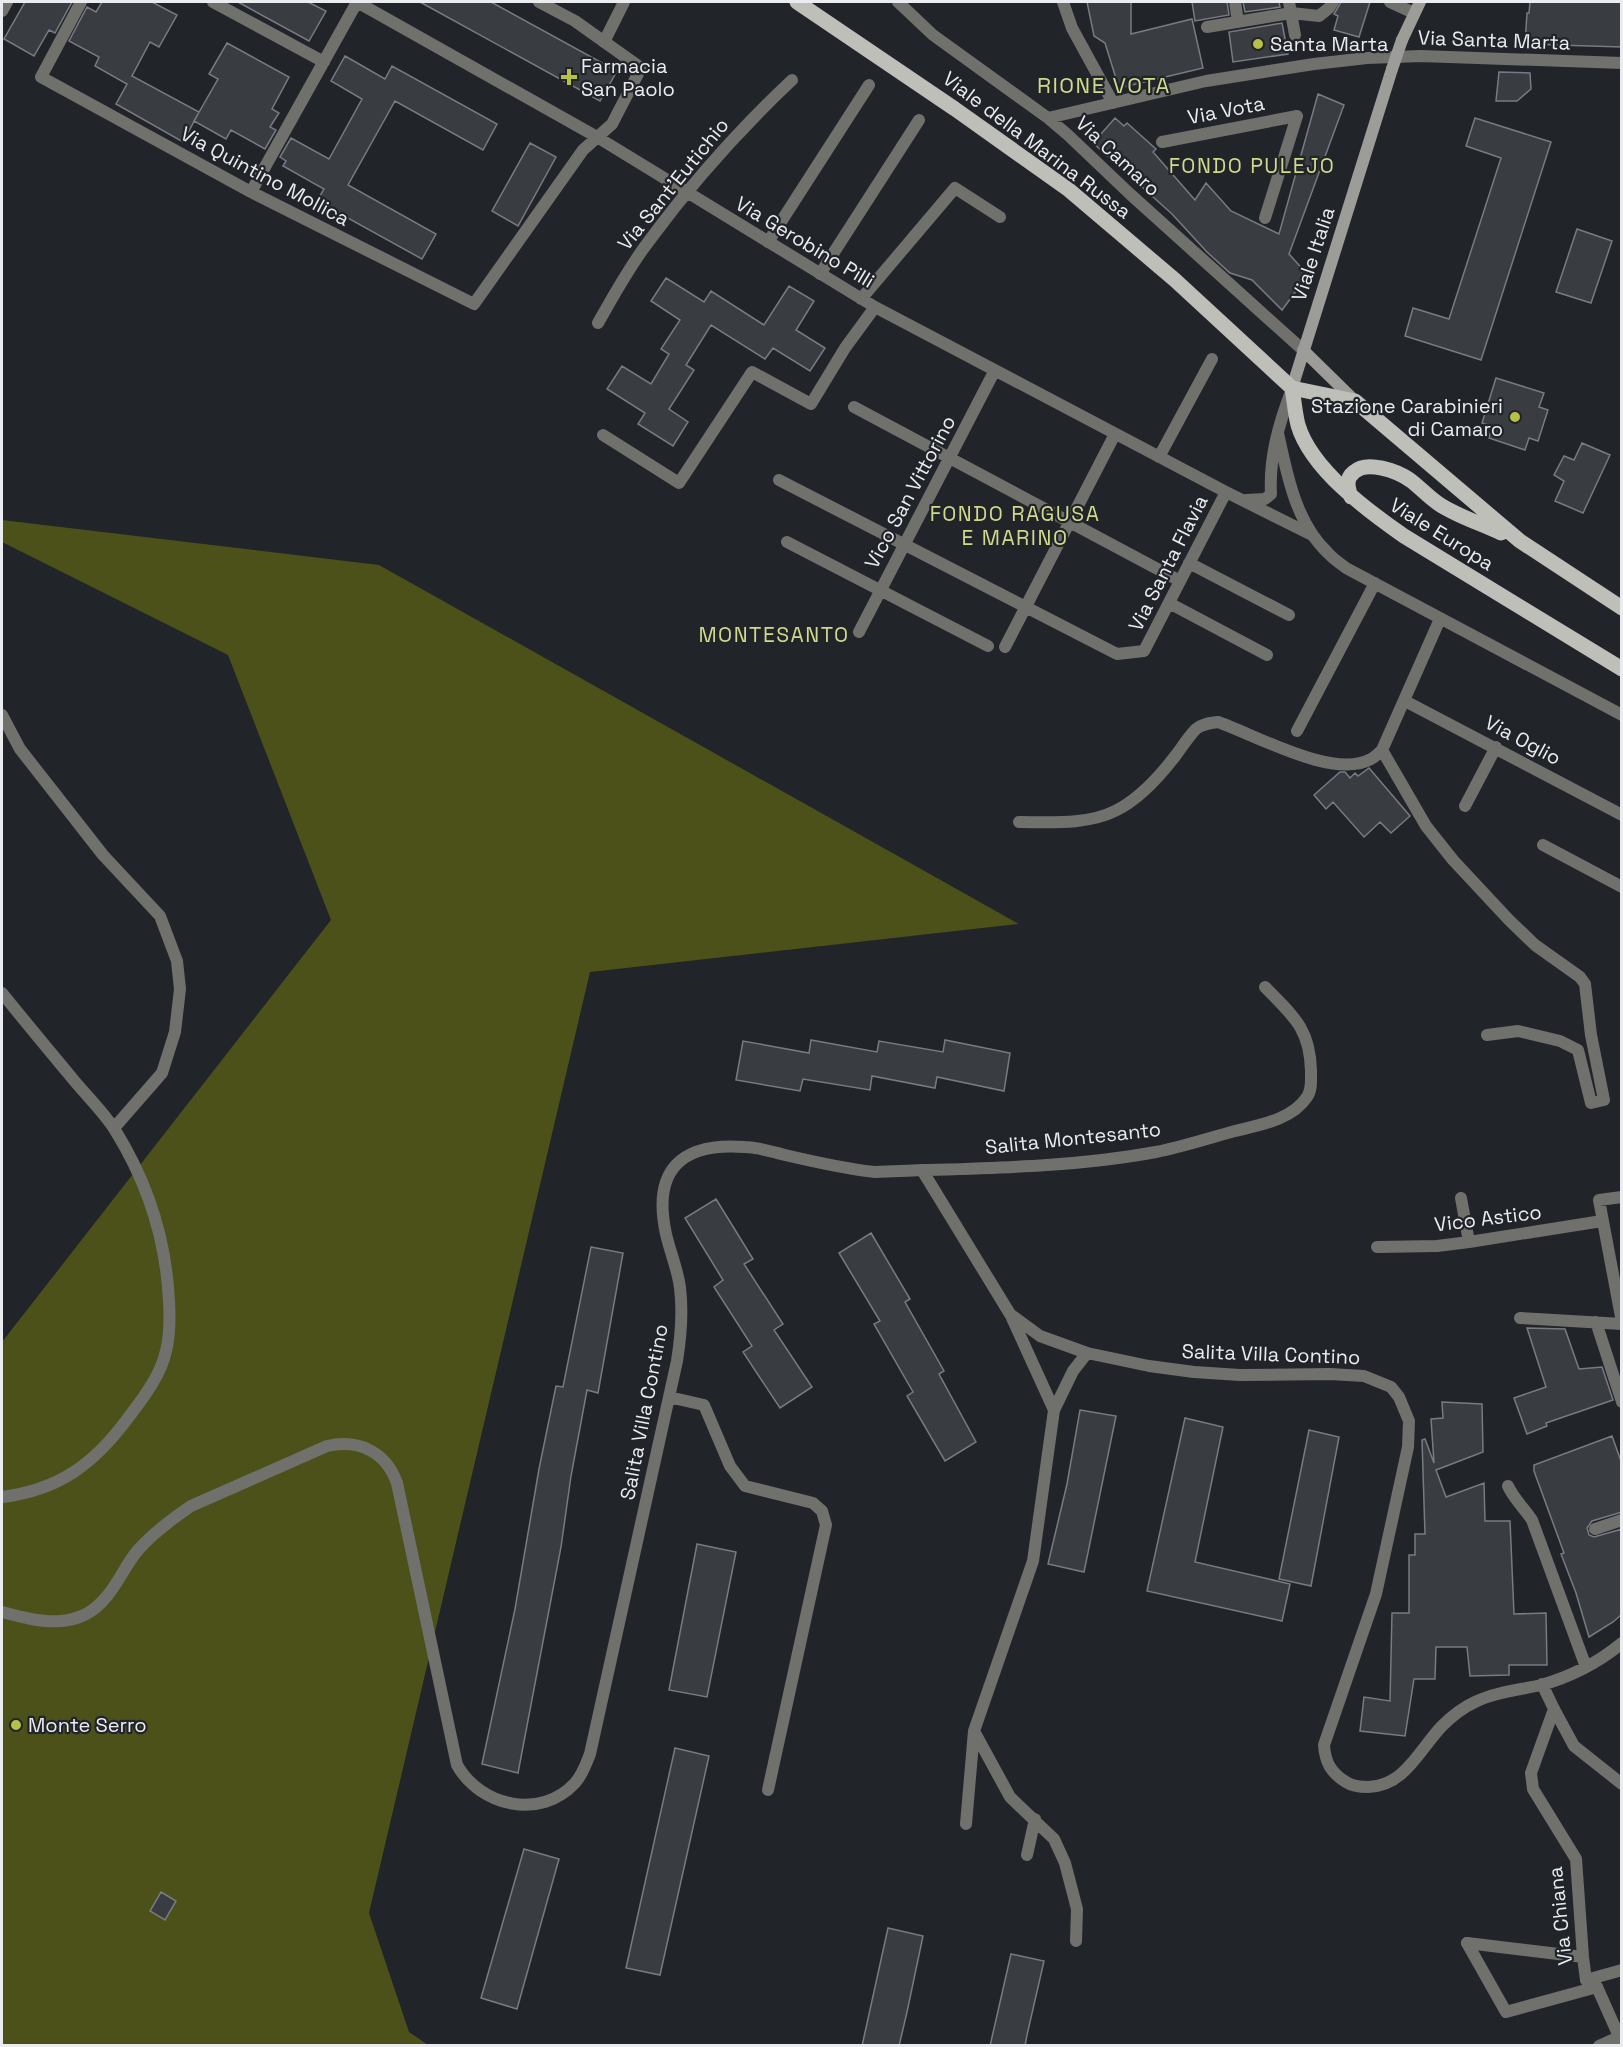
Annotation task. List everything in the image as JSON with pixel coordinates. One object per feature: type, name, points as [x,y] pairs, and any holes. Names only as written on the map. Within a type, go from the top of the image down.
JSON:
[{"type":"main road","name":"Viale della Marina Russa","points":[[797,2],[937,96],[1069,190],[1175,280],[1292,388]]},
{"type":"main road","name":"Viale Italia","points":[[1292,388],[1392,69],[1402,40],[1420,2]]},
{"type":"main road","points":[[1304,350],[1355,401]]},
{"type":"main road","points":[[1292,388],[1355,401]]},
{"type":"main road","name":"Viale Europa","points":[[1292,388],[1299,426],[1313,454],[1351,497],[1404,536],[1622,669]]},
{"type":"main road","name":"Viale Europa","points":[[1355,401],[1520,542],[1622,608]]},
{"type":"main road","points":[[1351,497],[1347,485],[1354,472],[1365,467],[1384,469],[1408,478],[1441,506],[1520,542]]},
{"type":"street","points":[[2,11],[7,2]]},
{"type":"street","name":"Via Quintino Mollica","points":[[81,2],[41,77],[251,192],[474,304],[583,150],[597,137]]},
{"type":"street","points":[[213,2],[324,62]]},
{"type":"street","points":[[251,192],[357,2]]},
{"type":"street","name":"Via Gerobino Pilli","points":[[357,2],[597,137],[875,307],[1312,535]]},
{"type":"street","points":[[604,42],[624,2]]},
{"type":"street","name":"Via Camaro","points":[[898,2],[933,35],[1048,118],[1304,350]]},
{"type":"street","points":[[1063,2],[1072,28],[1113,103]]},
{"type":"street","points":[[1235,2],[1238,22]]},
{"type":"street","points":[[1207,27],[1238,22],[1290,7],[1320,16],[1333,2]]},
{"type":"street","points":[[1390,2],[1414,13]]},
{"type":"street","points":[[546,3],[641,68],[612,124],[597,137]]},
{"type":"street","points":[[1290,7],[1295,35]]},
{"type":"street","name":"Via Santa Marta","points":[[1048,118],[1223,78],[1367,58],[1421,56],[1622,63]]},
{"type":"street","name":"Via Sant'Eutichio","points":[[598,323],[642,250],[686,193],[741,131],[792,80]]},
{"type":"street","points":[[768,242],[868,86]]},
{"type":"street","name":"Via Vota","points":[[1162,142],[1298,116],[1265,218]]},
{"type":"street","points":[[820,274],[919,120]]},
{"type":"street","points":[[861,299],[955,188],[1000,217]]},
{"type":"street","points":[[603,435],[679,483],[752,372],[811,404],[845,348],[875,307]]},
{"type":"street","points":[[1159,457],[1212,359]]},
{"type":"street","name":"Vico San Vittorino","points":[[859,632],[995,370]]},
{"type":"street","points":[[1242,500],[1265,499],[1271,494],[1271,461],[1292,388]]},
{"type":"street","points":[[854,407],[1180,581]]},
{"type":"street","points":[[787,542],[988,646],[1005,647],[1115,434]]},
{"type":"street","points":[[1278,434],[1293,494],[1312,535],[1346,568],[1622,715]]},
{"type":"street","points":[[780,480],[1026,607]]},
{"type":"street","name":"Via Santa Flavia","points":[[1026,607],[1117,654],[1144,651],[1226,492]]},
{"type":"street","points":[[1189,563],[1289,615]]},
{"type":"street","points":[[1297,731],[1375,583]]},
{"type":"street","points":[[1169,603],[1267,655]]},
{"type":"street","points":[[1019,822],[1076,821],[1113,812],[1126,805],[1145,789],[1166,768],[1196,729],[1205,724],[1218,722],[1327,764],[1370,760],[1382,750],[1440,619]]},
{"type":"street","name":"Via Oglio","points":[[1405,700],[1622,815]]},
{"type":"street","points":[[2,715],[20,749],[103,855],[160,916],[177,961],[180,989],[175,1032],[162,1073],[114,1128]]},
{"type":"street","points":[[1466,806],[1496,747]]},
{"type":"street","points":[[1382,750],[1426,826],[1453,860],[1535,945],[1580,977],[1585,984],[1591,1035],[1604,1100],[1591,1103],[1578,1050],[1560,1041],[1518,1031],[1487,1035]]},
{"type":"street","points":[[1543,845],[1622,887]]},
{"type":"street","name":"Salita Montesanto","points":[[921,1170],[1057,1163],[1156,1152],[1272,1121],[1286,1115],[1308,1096],[1311,1085],[1307,1039],[1295,1018],[1265,987]]},
{"type":"street","points":[[2,993],[114,1128],[142,1180],[154,1209],[161,1238],[167,1272],[170,1314],[166,1353],[159,1372],[140,1403],[107,1444],[69,1477],[47,1487],[2,1497]]},
{"type":"street","name":"Salita Villa Contino","points":[[2,1612],[47,1622],[66,1621],[92,1611],[108,1595],[138,1550],[191,1506],[327,1446],[345,1443],[363,1446],[387,1464],[397,1483],[457,1765],[473,1786],[484,1795],[497,1800],[520,1804],[545,1802],[555,1798],[576,1781],[584,1770],[590,1754],[681,1340],[682,1303],[680,1285],[666,1233],[662,1198],[665,1181],[671,1170],[681,1160],[696,1151],[712,1147],[738,1146],[847,1169],[875,1172],[921,1170],[1010,1314],[1040,1336],[1087,1353],[1149,1366],[1240,1375],[1364,1376],[1391,1387],[1399,1397],[1409,1421],[1410,1435],[1376,1594],[1324,1745],[1325,1756],[1337,1777],[1350,1784],[1363,1787],[1393,1782],[1405,1772],[1440,1728],[1460,1710],[1488,1696],[1542,1684],[1586,1667],[1622,1643]]},
{"type":"street","points":[[1520,1318],[1622,1323],[1599,1200],[1622,1197]]},
{"type":"street","points":[[1461,1198],[1469,1242]]},
{"type":"street","name":"Vico Astico","points":[[1377,1247],[1437,1246],[1602,1221]]},
{"type":"street","points":[[1010,1314],[1054,1410]]},
{"type":"street","points":[[1596,1322],[1622,1402]]},
{"type":"street","points":[[966,1824],[974,1731],[1034,1561],[1054,1410],[1073,1371],[1087,1353]]},
{"type":"street","points":[[669,1397],[704,1405],[730,1466],[745,1486],[813,1503],[822,1511],[826,1525],[768,1790]]},
{"type":"street","points":[[1508,1486],[1514,1498],[1523,1506],[1532,1520],[1586,1667]]},
{"type":"street","points":[[1595,1529],[1622,1520]]},
{"type":"street","points":[[1542,1684],[1574,1746],[1622,1784]]},
{"type":"street","name":"Via Chiana","points":[[1554,1709],[1531,1773],[1531,1781],[1533,1789],[1576,1859],[1583,1957],[1592,1984],[1620,2040]]},
{"type":"street","points":[[974,1731],[1010,1797],[1054,1839],[1065,1863],[1077,1909],[1076,1941]]},
{"type":"street","points":[[1027,1855],[1035,1820]]},
{"type":"street","points":[[1583,1957],[1467,1943],[1506,2012],[1592,1984],[1622,1970]]},
{"type":"street","points":[[1599,2046],[1620,2040]]},
{"type":"green space","points":[[2,520],[379,565],[1019,924],[590,972],[369,1913],[409,2032],[428,2045],[2,2045],[2,1342],[331,920],[228,655],[2,542]]},
{"type":"building","points":[[25,2],[72,2],[55,33],[49,30],[34,56],[4,39]]},
{"type":"building","points":[[102,2],[152,2],[177,15],[159,47],[150,42],[132,76],[199,112],[183,142],[116,104],[127,84],[95,66],[99,57],[69,41],[87,7],[96,12]]},
{"type":"building","points":[[238,2],[308,2],[326,11],[309,41]]},
{"type":"building","points":[[420,2],[491,2],[617,71],[600,101]]},
{"type":"building","points":[[1087,2],[1131,2],[1131,34],[1192,19],[1203,68],[1119,88],[1105,43],[1094,36]]},
{"type":"building","points":[[1192,2],[1227,2],[1229,15],[1195,21]]},
{"type":"building","points":[[1243,2],[1279,2],[1280,7],[1245,12]]},
{"type":"building","points":[[1341,2],[1370,2],[1359,37],[1334,30],[1338,16],[1334,14]]},
{"type":"building","points":[[1530,2],[1622,2],[1622,47],[1525,44]]},
{"type":"building","name":"Santa Marta","points":[[1282,23],[1288,54],[1233,62],[1229,32]]},
{"type":"building","points":[[227,43],[289,77],[272,109],[279,113],[270,127],[276,130],[265,149],[231,130],[226,139],[194,121],[218,79],[209,74]]},
{"type":"building","points":[[345,56],[385,79],[392,66],[497,124],[483,150],[395,101],[348,185],[436,234],[422,259],[317,201],[324,189],[283,166],[286,161],[280,157],[291,138],[329,159],[362,99],[331,81]]},
{"type":"building","points":[[1499,72],[1530,73],[1531,89],[1517,101],[1496,101]]},
{"type":"building","points":[[1318,94],[1344,105],[1289,254],[1308,275],[1282,310],[1252,280],[1230,273],[1172,214],[1093,143],[1115,118],[1124,126],[1127,123],[1156,149],[1153,152],[1195,200],[1206,183],[1231,211],[1279,234]]},
{"type":"building","points":[[1475,118],[1551,142],[1481,360],[1405,336],[1413,308],[1449,319],[1501,158],[1466,146]]},
{"type":"building","points":[[530,143],[556,157],[518,226],[492,211]]},
{"type":"building","points":[[1577,229],[1612,241],[1591,303],[1556,292]]},
{"type":"building","points":[[666,278],[704,302],[711,291],[764,325],[789,286],[814,301],[796,330],[825,348],[810,371],[773,348],[765,359],[711,325],[686,365],[694,370],[669,409],[688,422],[673,446],[638,424],[645,413],[607,389],[622,366],[651,384],[669,354],[661,349],[680,320],[651,301]]},
{"type":"building","points":[[1496,378],[1544,393],[1539,407],[1548,410],[1538,441],[1529,438],[1525,450],[1489,438],[1492,426],[1482,423]]},
{"type":"building","points":[[1582,443],[1610,455],[1583,513],[1555,501],[1564,481],[1554,475],[1564,456],[1574,460]]},
{"type":"building","points":[[1369,768],[1410,816],[1391,833],[1380,822],[1364,837],[1333,802],[1326,809],[1314,795],[1340,772],[1345,772],[1350,778],[1355,773],[1358,776]]},
{"type":"building","points":[[811,1040],[877,1052],[879,1041],[943,1052],[945,1040],[1010,1053],[1004,1091],[937,1077],[935,1088],[872,1076],[870,1090],[803,1079],[800,1091],[736,1080],[743,1041],[809,1053]]},
{"type":"building","points":[[716,1199],[753,1259],[744,1264],[783,1324],[774,1330],[812,1387],[780,1408],[743,1352],[752,1346],[714,1287],[723,1280],[685,1218]]},
{"type":"building","points":[[871,1233],[910,1299],[905,1302],[944,1371],[939,1374],[976,1442],[945,1461],[907,1396],[913,1392],[874,1324],[880,1321],[839,1253]]},
{"type":"building","points":[[591,1247],[623,1253],[598,1393],[587,1390],[561,1547],[518,1773],[482,1764],[515,1609],[556,1386],[563,1387]]},
{"type":"building","points":[[1527,1328],[1565,1329],[1579,1369],[1602,1367],[1613,1400],[1546,1423],[1547,1426],[1527,1434],[1514,1398],[1546,1387]]},
{"type":"building","points":[[1442,1402],[1482,1404],[1483,1452],[1436,1470],[1446,1497],[1484,1483],[1485,1521],[1510,1521],[1514,1614],[1546,1613],[1547,1665],[1509,1665],[1509,1675],[1470,1676],[1467,1647],[1436,1647],[1435,1679],[1414,1679],[1405,1736],[1360,1731],[1364,1697],[1390,1701],[1392,1613],[1409,1613],[1409,1555],[1415,1555],[1415,1534],[1425,1534],[1422,1440],[1425,1439],[1434,1463],[1431,1419],[1443,1418]]},
{"type":"building","points":[[1080,1410],[1116,1416],[1084,1572],[1048,1564],[1067,1484]]},
{"type":"building","points":[[1185,1418],[1223,1427],[1195,1562],[1290,1584],[1282,1621],[1147,1591]]},
{"type":"building","points":[[1309,1430],[1339,1437],[1311,1586],[1279,1579]]},
{"type":"building","points":[[1612,1436],[1622,1464],[1622,1512],[1592,1521],[1587,1528],[1589,1535],[1594,1537],[1622,1529],[1622,1614],[1589,1637],[1561,1554],[1564,1553],[1534,1471],[1534,1465]]},
{"type":"building","points":[[697,1544],[736,1552],[707,1697],[669,1690]]},
{"type":"building","points":[[675,1748],[709,1756],[660,1975],[626,1968]]},
{"type":"building","points":[[524,1849],[559,1859],[517,2009],[481,1998]]},
{"type":"building","points":[[161,1892],[176,1901],[165,1920],[150,1911]]},
{"type":"building","points":[[888,1928],[923,1936],[907,2012],[899,2046],[862,2046]]},
{"type":"building","points":[[1011,1954],[1044,1961],[1025,2046],[990,2046]]},
{"type":"place","name":"Santa Marta","points":[[1258,44]]},
{"type":"place","name":"Farmacia San Paolo","points":[[569,77]]},
{"type":"place","name":"Stazione Carabinieri di Camaro","points":[[1515,417]]},
{"type":"place","name":"Monte Serro","points":[[16,1725]]},
{"type":"district","name":"RIONE VOTA","points":[[1104,85]]},
{"type":"district","name":"FONDO PULEJO","points":[[1252,166]]},
{"type":"district","name":"FONDO RAGUSA E MARINO","points":[[1015,526]]},
{"type":"district","name":"MONTESANTO","points":[[774,635]]}]
